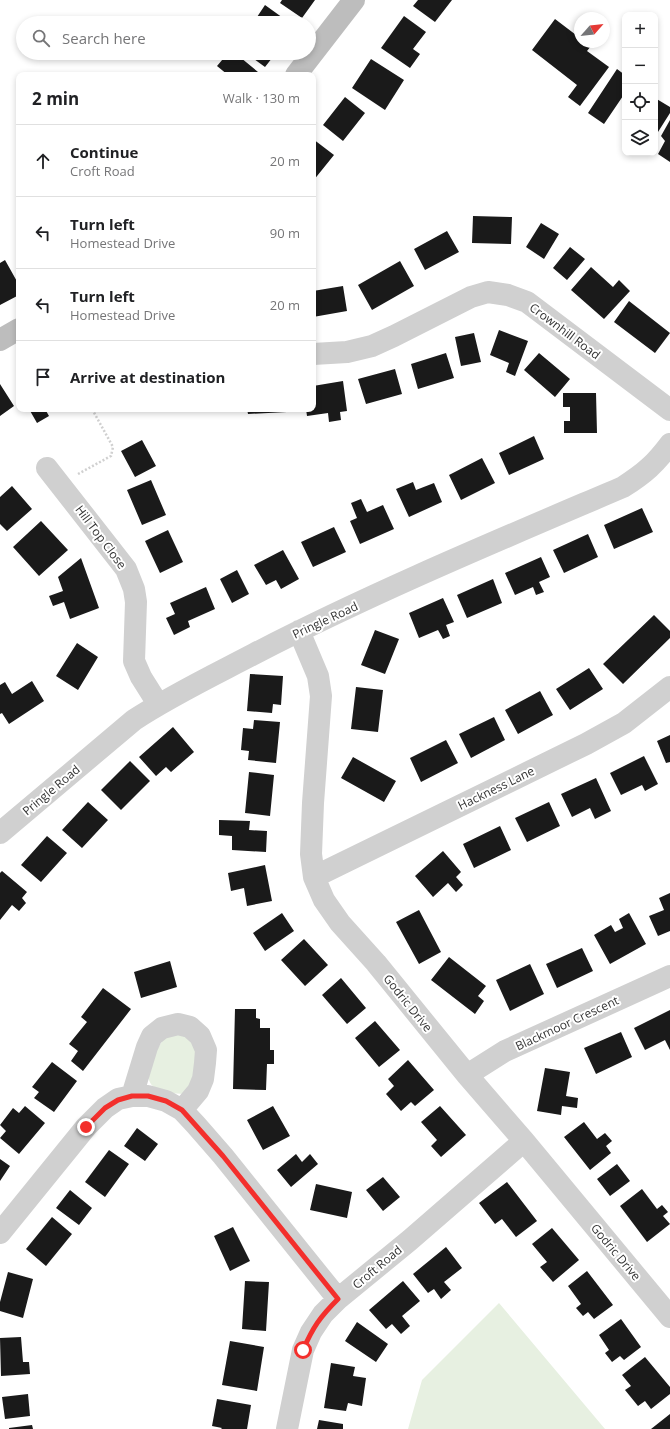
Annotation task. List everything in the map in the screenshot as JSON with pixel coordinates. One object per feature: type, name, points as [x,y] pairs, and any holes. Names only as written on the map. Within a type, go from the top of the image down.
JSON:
[{"type":"main road","points":[[316,49],[354,0]]},
{"type":"main road","points":[[298,72],[308,60]]},
{"type":"main road","points":[[0,340],[16,331]]},
{"type":"street","name":"Crownhill Road","points":[[316,354],[347,352],[372,346],[471,297],[488,292],[508,295],[527,302],[670,410]]},
{"type":"street","name":"Pringle Road","points":[[0,833],[134,720],[158,704],[299,631],[470,553],[623,487],[640,476],[656,462],[670,444]]},
{"type":"street","name":"Hill Top Close","points":[[54,476],[126,569],[134,589],[136,602],[134,661],[141,677],[158,704]]},
{"type":"street","name":"Godric Drive","points":[[299,631],[318,676],[321,696],[310,838],[314,877],[324,900],[340,923],[376,963],[467,1075],[524,1141],[670,1317]]},
{"type":"street","name":"Hackness Lane","points":[[314,877],[624,723],[670,687]]},
{"type":"street","name":"Blackmoor Crescent","points":[[467,1075],[505,1052],[670,976]]},
{"type":"street","points":[[132,1096],[147,1047],[152,1036],[162,1028],[178,1024],[190,1027],[200,1036],[206,1050],[205,1063],[203,1079],[198,1091],[182,1110]]},
{"type":"street","points":[[0,1233],[86,1127],[105,1108],[118,1100],[132,1096],[148,1096],[166,1101],[182,1110],[223,1156],[338,1299]]},
{"type":"street","name":"Croft Road","points":[[287,1429],[303,1350],[311,1332],[323,1314],[338,1299],[410,1240],[524,1141]]},
{"type":"path","points":[[54,476],[111,456],[113,447],[94,412]]},
{"type":"green space","points":[[167,1034],[185,1034],[196,1048],[194,1084],[184,1094],[160,1091],[152,1086],[149,1079],[149,1066],[156,1051]]},
{"type":"green space","points":[[499,1303],[605,1429],[408,1429],[422,1380]]},
{"type":"building","points":[[282,0],[315,0],[303,16],[299,16],[280,3]]},
{"type":"building","points":[[418,0],[452,0],[435,22],[413,6]]},
{"type":"building","points":[[265,5],[280,16],[258,16]]},
{"type":"building","points":[[404,16],[426,32],[413,49],[420,54],[410,68],[381,48]]},
{"type":"building","points":[[555,19],[574,33],[574,48],[589,48],[587,51],[609,67],[580,106],[568,97],[577,85],[532,50]]},
{"type":"building","points":[[371,59],[404,80],[385,110],[352,88]]},
{"type":"building","points":[[222,60],[243,60],[258,72],[224,72],[217,66]]},
{"type":"building","points":[[256,60],[270,60],[265,67]]},
{"type":"building","points":[[617,69],[622,73],[622,97],[604,124],[588,113]]},
{"type":"building","points":[[345,97],[365,113],[343,141],[323,125]]},
{"type":"building","points":[[658,100],[670,107],[670,113],[658,132]]},
{"type":"building","points":[[670,120],[670,162],[658,154],[665,141],[661,136]]},
{"type":"building","points":[[316,141],[334,155],[316,177]]},
{"type":"building","points":[[473,216],[512,217],[511,244],[472,243]]},
{"type":"building","points":[[541,223],[559,234],[544,259],[526,247]]},
{"type":"building","points":[[447,231],[459,252],[425,270],[414,249]]},
{"type":"building","points":[[570,247],[585,259],[567,280],[553,268]]},
{"type":"building","points":[[5,260],[16,280],[16,297],[0,305],[0,263]]},
{"type":"building","points":[[400,261],[414,286],[372,310],[358,285]]},
{"type":"building","points":[[591,267],[613,287],[619,280],[630,291],[604,319],[571,290]]},
{"type":"building","points":[[343,286],[347,311],[316,316],[316,290]]},
{"type":"building","points":[[629,301],[670,333],[655,353],[614,322]]},
{"type":"building","points":[[499,330],[528,341],[515,376],[506,372],[509,363],[490,355]]},
{"type":"building","points":[[474,333],[481,362],[461,366],[455,337]]},
{"type":"building","points":[[446,353],[454,378],[418,389],[411,364]]},
{"type":"building","points":[[539,353],[570,379],[555,397],[524,370]]},
{"type":"building","points":[[395,369],[402,394],[366,404],[358,379]]},
{"type":"building","points":[[343,381],[347,411],[340,412],[341,420],[329,422],[328,413],[307,416],[306,412],[316,412],[316,386]]},
{"type":"building","points":[[0,384],[14,406],[0,416]]},
{"type":"building","points":[[563,393],[596,393],[597,433],[564,433],[564,421],[570,421],[570,407],[563,407]]},
{"type":"building","points":[[31,412],[47,412],[49,416],[37,423]]},
{"type":"building","points":[[248,412],[287,412],[248,414]]},
{"type":"building","points":[[534,436],[544,459],[509,475],[499,453]]},
{"type":"building","points":[[142,440],[156,466],[135,477],[121,451]]},
{"type":"building","points":[[482,458],[495,483],[461,500],[449,475]]},
{"type":"building","points":[[151,480],[166,515],[142,525],[127,490]]},
{"type":"building","points":[[413,482],[416,490],[434,483],[442,502],[409,517],[396,489]]},
{"type":"building","points":[[12,486],[32,509],[7,531],[0,524],[0,497]]},
{"type":"building","points":[[361,499],[367,512],[383,505],[394,529],[360,544],[350,521],[357,518],[351,503]]},
{"type":"building","points":[[642,508],[653,532],[614,549],[604,525]]},
{"type":"building","points":[[41,521],[68,550],[39,576],[13,547]]},
{"type":"building","points":[[334,527],[346,552],[313,567],[301,542]]},
{"type":"building","points":[[168,530],[183,562],[160,573],[145,541]]},
{"type":"building","points":[[588,534],[598,557],[564,573],[553,550]]},
{"type":"building","points":[[283,550],[299,579],[281,589],[276,580],[266,585],[254,565]]},
{"type":"building","points":[[541,557],[550,577],[539,582],[544,592],[536,595],[533,587],[515,595],[505,573]]},
{"type":"building","points":[[81,558],[99,608],[70,619],[64,602],[53,606],[49,596],[63,591],[58,577]]},
{"type":"building","points":[[237,570],[249,594],[232,603],[220,579]]},
{"type":"building","points":[[493,579],[502,603],[467,618],[457,595]]},
{"type":"building","points":[[206,587],[215,609],[188,621],[190,627],[174,635],[166,618],[175,614],[170,603]]},
{"type":"building","points":[[443,598],[454,622],[446,625],[450,636],[443,639],[438,630],[419,638],[409,613]]},
{"type":"building","points":[[654,615],[670,631],[670,638],[623,684],[603,664]]},
{"type":"building","points":[[375,630],[399,639],[385,674],[361,665]]},
{"type":"building","points":[[77,643],[98,657],[78,690],[56,676]]},
{"type":"building","points":[[589,668],[603,689],[570,710],[556,689]]},
{"type":"building","points":[[250,674],[283,676],[281,705],[273,704],[272,713],[247,711]]},
{"type":"building","points":[[32,681],[44,701],[9,724],[2,713],[0,714],[0,685],[5,682],[12,694]]},
{"type":"building","points":[[356,687],[383,690],[378,732],[351,729]]},
{"type":"building","points":[[540,691],[553,715],[518,734],[505,710]]},
{"type":"building","points":[[494,717],[505,740],[471,758],[459,734]]},
{"type":"building","points":[[254,720],[280,722],[276,763],[248,760],[249,751],[241,750],[243,728],[253,729]]},
{"type":"building","points":[[173,727],[194,752],[171,772],[166,767],[156,776],[139,757]]},
{"type":"building","points":[[670,735],[670,762],[666,763],[657,741]]},
{"type":"building","points":[[446,740],[458,763],[421,782],[410,758]]},
{"type":"building","points":[[644,756],[658,784],[645,791],[642,785],[621,795],[610,773]]},
{"type":"building","points":[[353,757],[396,781],[384,802],[341,778]]},
{"type":"building","points":[[130,761],[150,781],[121,810],[101,790]]},
{"type":"building","points":[[249,772],[274,775],[270,816],[245,813]]},
{"type":"building","points":[[596,778],[611,811],[595,819],[590,808],[572,817],[561,794]]},
{"type":"building","points":[[88,802],[108,820],[82,848],[62,830]]},
{"type":"building","points":[[549,802],[560,826],[527,842],[515,818]]},
{"type":"building","points":[[219,820],[250,821],[249,830],[267,831],[266,852],[232,850],[232,836],[219,835]]},
{"type":"building","points":[[500,826],[511,850],[474,868],[463,844]]},
{"type":"building","points":[[47,836],[67,853],[41,882],[21,865]]},
{"type":"building","points":[[443,851],[461,872],[456,877],[463,885],[456,892],[448,883],[433,897],[415,876]]},
{"type":"building","points":[[265,865],[272,901],[247,906],[244,888],[231,891],[228,873]]},
{"type":"building","points":[[2,871],[27,892],[22,898],[26,903],[19,911],[12,905],[0,920],[0,873]]},
{"type":"building","points":[[670,893],[670,931],[658,936],[649,916],[664,910],[659,898]]},
{"type":"building","points":[[419,910],[441,952],[419,964],[396,922]]},
{"type":"building","points":[[282,913],[294,931],[265,951],[253,933]]},
{"type":"building","points":[[629,913],[646,944],[610,964],[594,935],[611,925],[615,932],[623,928],[619,919]]},
{"type":"building","points":[[304,939],[328,965],[305,986],[281,960]]},
{"type":"building","points":[[582,948],[593,971],[557,988],[546,964]]},
{"type":"building","points":[[449,957],[486,986],[478,996],[484,1001],[475,1014],[431,980]]},
{"type":"building","points":[[170,961],[177,987],[141,998],[134,972]]},
{"type":"building","points":[[530,964],[544,994],[510,1011],[496,980]]},
{"type":"building","points":[[341,978],[366,1008],[347,1024],[322,995]]},
{"type":"building","points":[[103,988],[131,1009],[83,1071],[71,1061],[78,1051],[69,1044],[87,1022],[81,1017]]},
{"type":"building","points":[[235,1009],[256,1009],[256,1018],[260,1019],[260,1028],[270,1028],[270,1050],[274,1050],[274,1064],[267,1064],[266,1090],[233,1089]]},
{"type":"building","points":[[670,1010],[670,1050],[665,1040],[645,1050],[634,1028]]},
{"type":"building","points":[[375,1021],[400,1050],[379,1067],[355,1038]]},
{"type":"building","points":[[621,1032],[632,1057],[596,1074],[584,1048]]},
{"type":"building","points":[[408,1060],[434,1090],[415,1106],[411,1102],[401,1111],[386,1094],[394,1086],[388,1079]]},
{"type":"building","points":[[52,1062],[77,1081],[54,1112],[34,1098],[39,1092],[32,1087]]},
{"type":"building","points":[[545,1068],[570,1072],[566,1096],[578,1098],[577,1108],[562,1106],[561,1115],[537,1111]]},
{"type":"building","points":[[25,1106],[45,1123],[19,1154],[0,1138],[6,1131],[0,1125],[13,1108],[19,1113]]},
{"type":"building","points":[[273,1106],[290,1136],[263,1150],[247,1120]]},
{"type":"building","points":[[440,1106],[466,1135],[441,1157],[431,1146],[437,1140],[421,1122]]},
{"type":"building","points":[[584,1122],[597,1139],[605,1133],[612,1141],[606,1146],[611,1153],[590,1170],[564,1137]]},
{"type":"building","points":[[137,1128],[158,1144],[145,1161],[124,1146]]},
{"type":"building","points":[[109,1150],[129,1164],[105,1197],[85,1182]]},
{"type":"building","points":[[296,1154],[302,1162],[310,1154],[318,1164],[291,1187],[277,1170]]},
{"type":"building","points":[[0,1159],[10,1166],[0,1181]]},
{"type":"building","points":[[617,1164],[630,1181],[610,1196],[597,1179]]},
{"type":"building","points":[[383,1177],[400,1197],[383,1211],[366,1190]]},
{"type":"building","points":[[507,1182],[537,1221],[516,1237],[502,1219],[495,1224],[479,1203]]},
{"type":"building","points":[[316,1184],[352,1192],[347,1218],[310,1210]]},
{"type":"building","points":[[642,1189],[657,1209],[662,1205],[668,1212],[663,1216],[670,1224],[647,1242],[620,1206]]},
{"type":"building","points":[[70,1190],[92,1208],[79,1225],[56,1208]]},
{"type":"building","points":[[52,1217],[72,1234],[46,1266],[26,1249]]},
{"type":"building","points":[[233,1227],[250,1261],[230,1271],[214,1236]]},
{"type":"building","points":[[552,1228],[579,1260],[553,1282],[540,1267],[547,1262],[532,1244]]},
{"type":"building","points":[[446,1247],[462,1268],[444,1282],[451,1290],[441,1299],[434,1289],[428,1293],[413,1274]]},
{"type":"building","points":[[587,1271],[613,1305],[594,1319],[588,1312],[583,1316],[576,1308],[581,1304],[568,1286]]},
{"type":"building","points":[[8,1272],[33,1279],[23,1318],[0,1311],[0,1302]]},
{"type":"building","points":[[245,1281],[269,1282],[266,1331],[242,1329]]},
{"type":"building","points":[[403,1281],[420,1301],[402,1316],[410,1326],[401,1334],[392,1324],[386,1329],[369,1310]]},
{"type":"building","points":[[621,1319],[641,1347],[624,1360],[620,1356],[612,1362],[605,1353],[609,1350],[599,1335]]},
{"type":"building","points":[[357,1322],[388,1344],[376,1362],[345,1341]]},
{"type":"building","points":[[21,1337],[23,1362],[29,1362],[30,1374],[1,1376],[0,1338]]},
{"type":"building","points":[[230,1341],[264,1347],[257,1391],[222,1385]]},
{"type":"building","points":[[645,1357],[670,1387],[670,1394],[651,1409],[645,1401],[638,1406],[625,1390],[631,1386],[622,1375]]},
{"type":"building","points":[[331,1363],[355,1367],[353,1376],[366,1378],[362,1406],[348,1403],[346,1411],[324,1408]]},
{"type":"building","points":[[28,1394],[30,1416],[5,1419],[2,1397]]},
{"type":"building","points":[[217,1399],[251,1405],[247,1429],[221,1429],[222,1428],[212,1426]]},
{"type":"building","points":[[670,1414],[670,1429],[651,1429]]},
{"type":"building","points":[[319,1420],[343,1424],[343,1429],[317,1429]]},
{"type":"building","points":[[32,1425],[33,1429],[9,1429],[9,1428]]},
{"type":"route","points":[[86,1127],[105,1108],[118,1100],[132,1096],[148,1096],[166,1101],[182,1110],[223,1156],[338,1299],[323,1314],[311,1332],[303,1350]]}]
